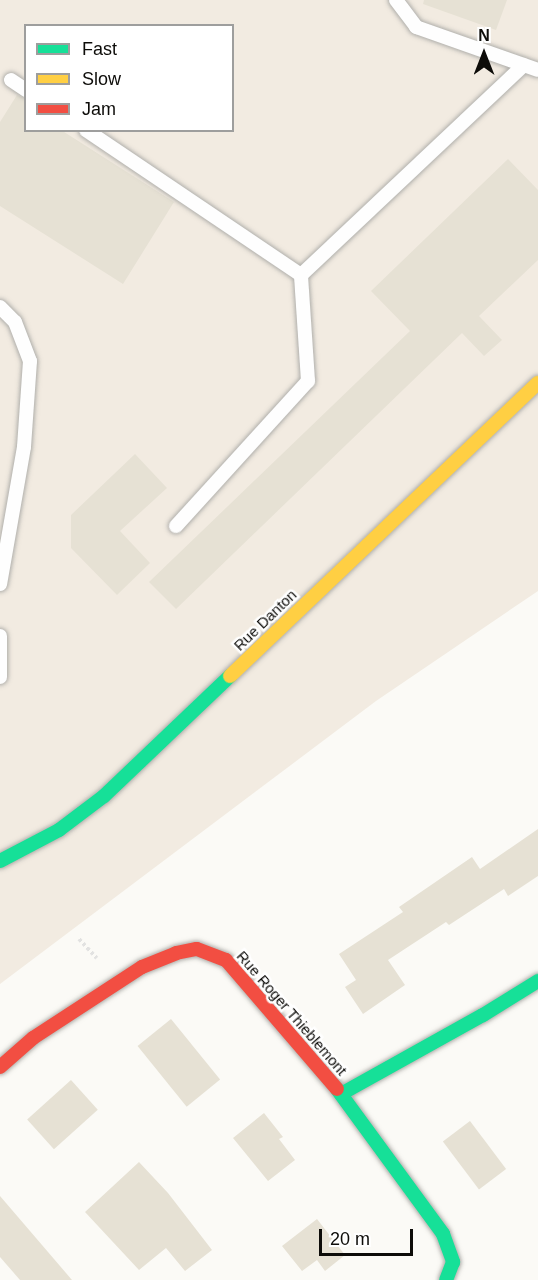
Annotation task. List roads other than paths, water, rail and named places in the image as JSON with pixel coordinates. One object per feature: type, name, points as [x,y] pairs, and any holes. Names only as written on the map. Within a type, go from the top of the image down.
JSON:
[{"type":"street","name":"Rue Danton","points":[[0,861],[59,830],[104,796],[538,383]]},
{"type":"street","name":"Rue Roger Thieblemont","points":[[0,1067],[33,1038],[142,967],[176,953],[197,949],[226,960],[341,1094],[443,1233],[453,1262],[446,1280]]},
{"type":"street","name":"Rue Roger Thieblemont","points":[[341,1094],[483,1015],[538,981]]},
{"type":"lane","points":[[396,0],[416,27],[538,70]]},
{"type":"lane","points":[[301,275],[524,65]]},
{"type":"lane","points":[[11,80],[24,89]]},
{"type":"lane","points":[[89,132],[301,275]]},
{"type":"lane","points":[[176,526],[308,381],[301,275]]},
{"type":"lane","points":[[0,307],[15,322],[30,361],[24,447],[0,584]]},
{"type":"lane","points":[[0,636],[0,677]]}]
